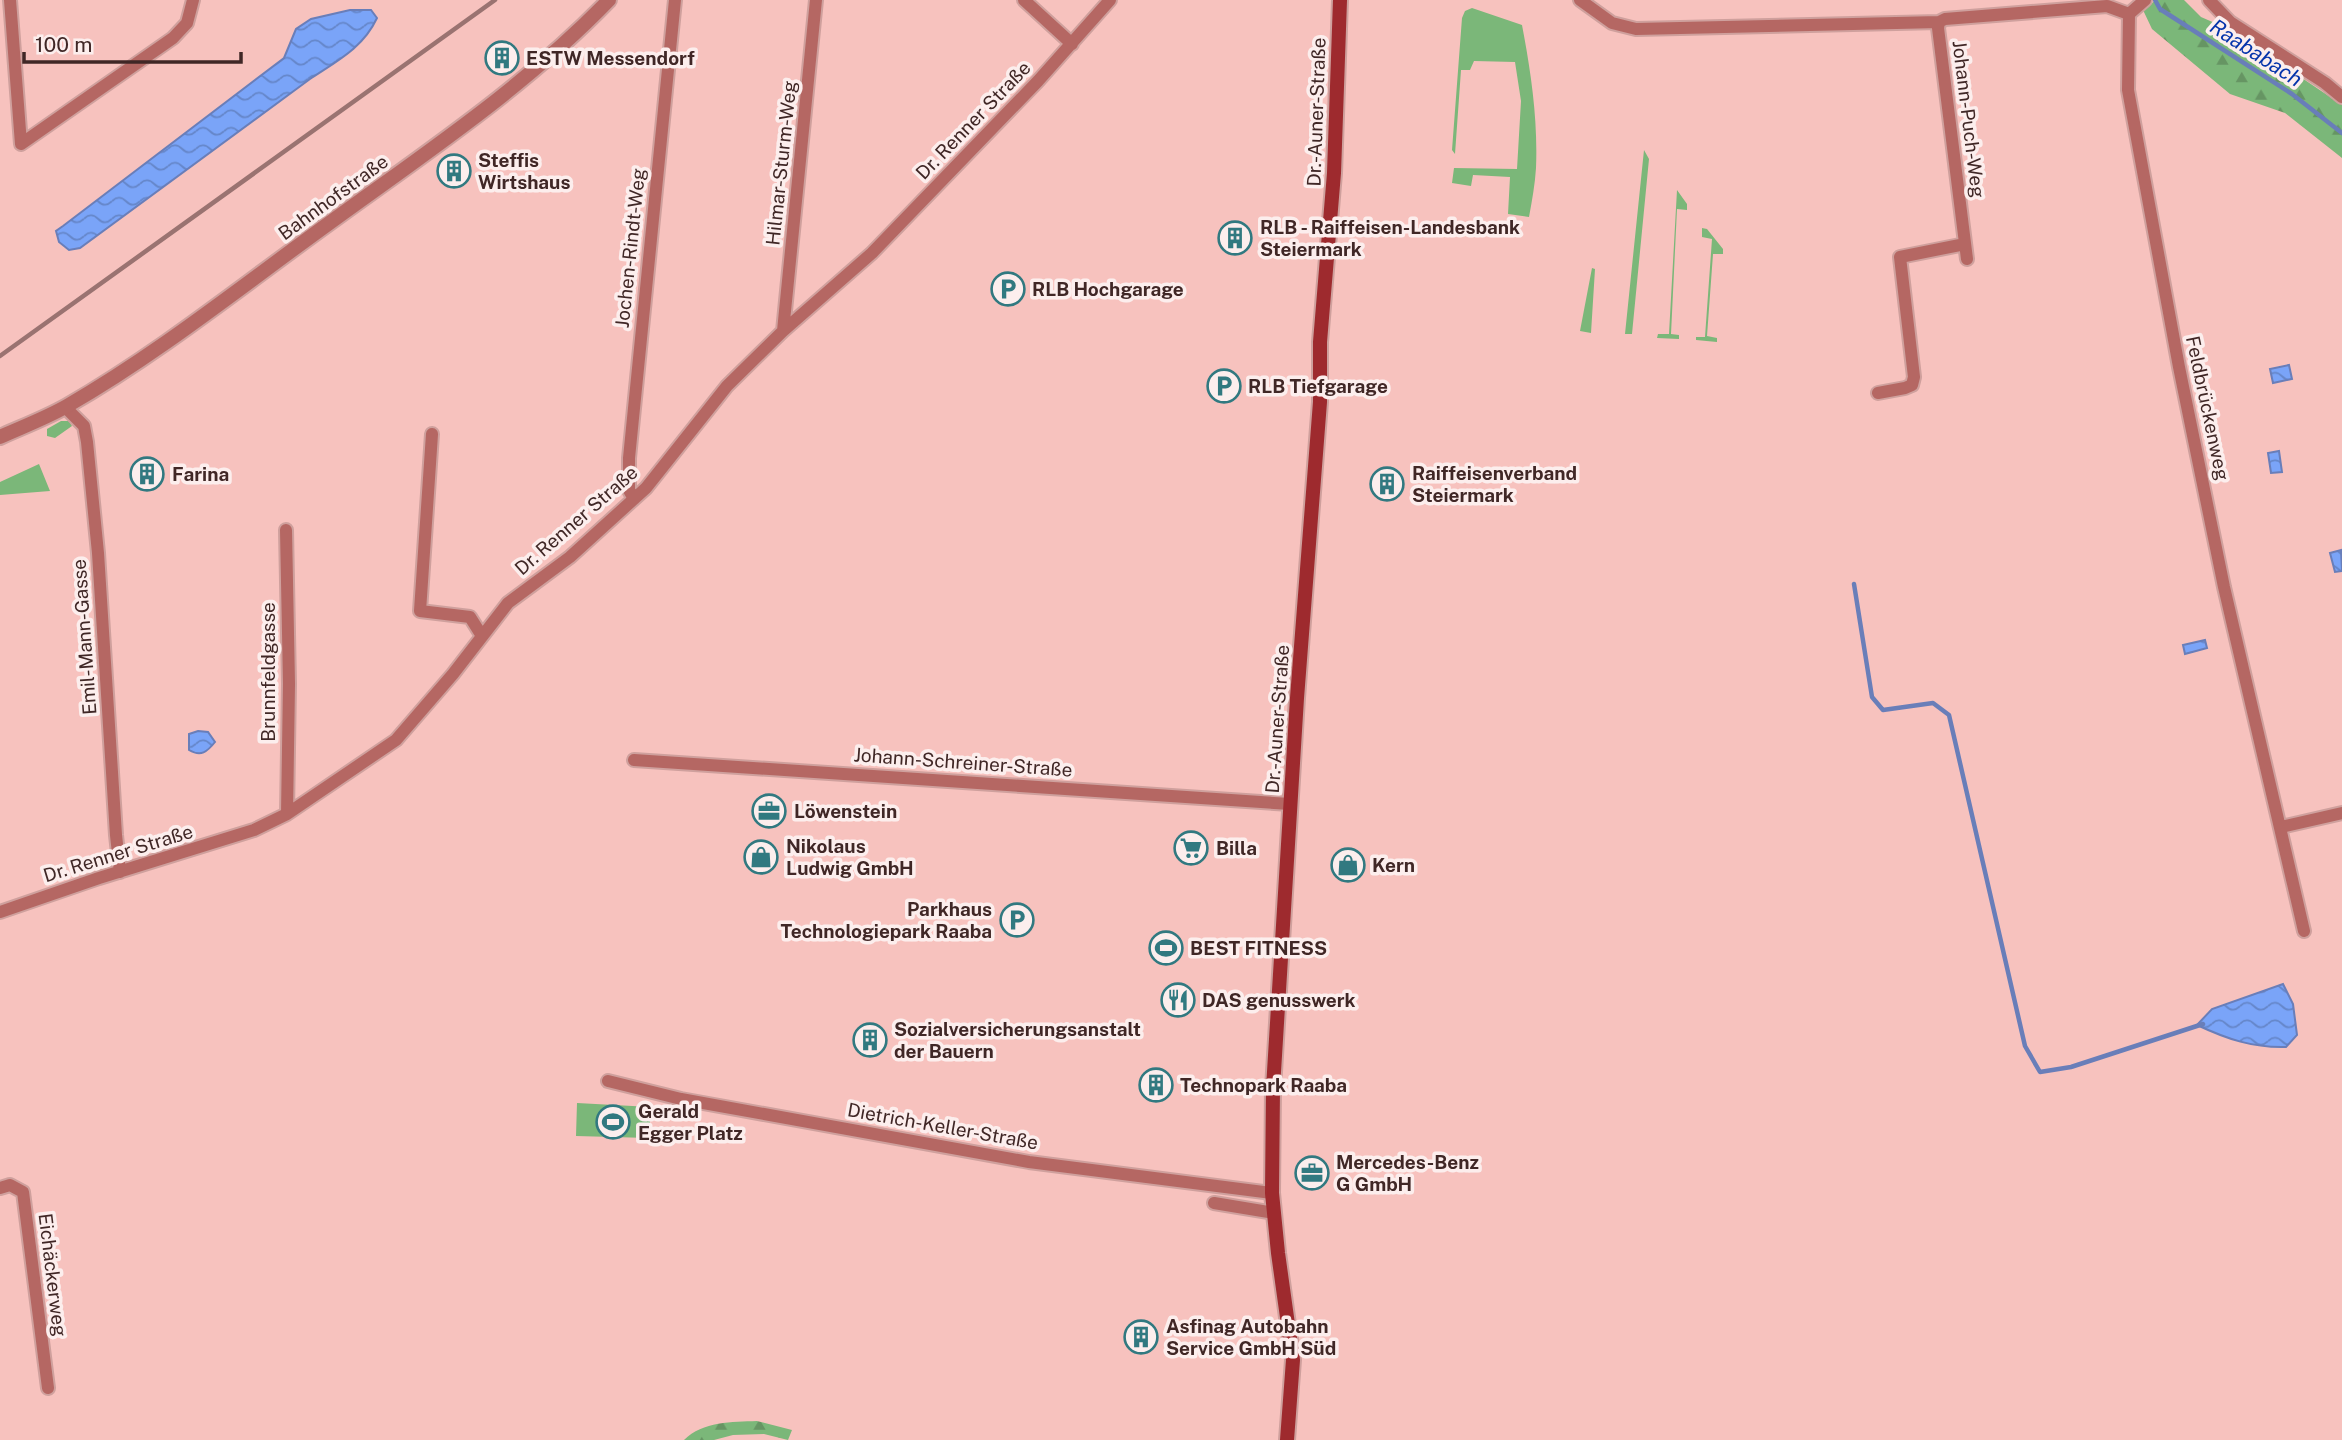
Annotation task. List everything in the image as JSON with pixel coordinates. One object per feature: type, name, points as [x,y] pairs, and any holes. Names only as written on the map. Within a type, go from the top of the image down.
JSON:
[{"type":"main road","name":"Dr.-Auner-Straße","points":[[1287,1440],[1293,1360],[1272,1193],[1273,1088],[1290,804],[1320,402],[1320,342],[1334,173],[1340,0]]},
{"type":"street","points":[[10,0],[20,144],[173,38],[187,23],[193,0]]},
{"type":"street","name":"Bahnhofstraße","points":[[0,436],[65,407],[145,356],[217,305],[499,99],[583,27],[609,0]]},
{"type":"street","name":"Jochen-Rindt-Weg","points":[[634,499],[629,490],[629,458],[675,0]]},
{"type":"street","name":"Hilmar-Sturm-Weg","points":[[783,331],[816,0]]},
{"type":"street","points":[[1024,0],[1072,44]]},
{"type":"street","name":"Dr. Renner Straße","points":[[5,910],[254,830],[287,814],[396,740],[508,603],[570,557],[646,488],[727,386],[783,331],[872,253],[1072,44],[1110,0]]},
{"type":"street","points":[[1580,0],[1612,23],[1636,29],[1939,22]]},
{"type":"street","points":[[2209,0],[2230,22],[2325,83],[2342,97]]},
{"type":"street","name":"Johann-Puch-Weg","points":[[1968,260],[1939,22],[1945,19],[2137,6]]},
{"type":"street","name":"Feldbrückenweg","points":[[2137,6],[2128,90],[2179,368],[2224,587],[2304,931]]},
{"type":"street","points":[[1878,393],[1912,385],[1914,377],[1900,257],[1965,244]]},
{"type":"street","name":"Emil-Mann-Gasse","points":[[65,407],[84,426],[87,442],[98,553],[120,872]]},
{"type":"street","points":[[432,434],[420,611],[470,617],[482,636]]},
{"type":"street","name":"Brunnfeldgasse","points":[[286,530],[289,684],[287,814]]},
{"type":"street","name":"Johann-Schreiner-Straße","points":[[634,760],[1290,804]]},
{"type":"street","points":[[2281,827],[2342,813]]},
{"type":"street","name":"Dietrich-Keller-Straße","points":[[608,1082],[681,1099],[1029,1162],[1272,1193]]},
{"type":"street","name":"Eichäckerweg","points":[[0,1188],[10,1185],[23,1192],[48,1388]]},
{"type":"street","points":[[1214,1203],[1274,1213]]},
{"type":"green space","points":[[2156,0],[2184,0],[2201,17],[2231,30],[2342,105],[2342,158],[2285,113],[2230,94],[2152,29],[2143,10]]},
{"type":"green space","points":[[1472,8],[1522,25],[1536,132],[1536,174],[1529,217],[1508,214],[1510,177],[1473,175],[1471,186],[1452,183],[1454,168],[1517,169],[1521,101],[1515,62],[1474,61],[1470,70],[1461,70],[1455,154],[1452,150],[1462,18],[1465,11]]},
{"type":"green space","points":[[1644,150],[1649,159],[1632,334],[1625,334]]},
{"type":"green space","points":[[1677,190],[1687,204],[1687,210],[1677,209],[1671,334],[1679,335],[1679,339],[1657,338],[1658,334],[1669,334]]},
{"type":"green space","points":[[1702,228],[1707,229],[1723,249],[1723,254],[1713,254],[1707,336],[1717,338],[1717,342],[1696,340],[1696,337],[1705,337],[1712,239],[1702,237]]},
{"type":"green space","points":[[1592,268],[1595,269],[1591,333],[1580,331]]},
{"type":"green space","points":[[61,421],[69,421],[72,426],[55,438],[47,436],[47,429]]},
{"type":"green space","points":[[39,464],[50,491],[0,495],[0,482]]},
{"type":"green space","name":"Gerald Egger Platz","points":[[577,1103],[651,1107],[649,1138],[576,1136]]},
{"type":"green space","points":[[757,1421],[792,1430],[788,1440],[764,1434],[733,1435],[714,1440],[684,1440],[709,1426]]},
{"type":"water","points":[[350,10],[371,10],[377,18],[357,46],[80,248],[69,250],[59,242],[56,231],[284,58],[296,29],[311,19]]},
{"type":"water","points":[[2289,365],[2292,379],[2273,383],[2270,369]]},
{"type":"water","points":[[2279,451],[2282,472],[2271,473],[2268,453]]},
{"type":"water","points":[[2341,550],[2342,571],[2335,572],[2330,553]]},
{"type":"water","points":[[2205,640],[2207,648],[2185,654],[2183,645]]},
{"type":"water","points":[[208,732],[215,742],[200,753],[189,750],[189,734]]},
{"type":"water","points":[[2283,984],[2293,1004],[2297,1035],[2286,1047],[2240,1042],[2197,1025],[2212,1009]]},
{"type":"waterway","name":"Raababach","points":[[2155,0],[2160,9],[2292,94],[2342,133]]},
{"type":"waterway","points":[[1854,584],[1872,697],[1883,710],[1933,703],[1949,715],[2025,1046],[2040,1072],[2071,1067],[2203,1024]]},
{"type":"railway","points":[[0,356],[495,0]]},
{"type":"place","name":"ESTW Messendorf","points":[[502,58]]},
{"type":"place","name":"Steffis Wirtshaus","points":[[454,171]]},
{"type":"place","name":"RLB - Raiffeisen-Landesbank Steiermark","points":[[1235,238]]},
{"type":"place","name":"RLB Hochgarage","points":[[1008,289]]},
{"type":"place","name":"RLB Tiefgarage","points":[[1224,386]]},
{"type":"place","name":"Farina","points":[[147,474]]},
{"type":"place","name":"Raiffeisenverband Steiermark","points":[[1387,484]]},
{"type":"place","name":"Löwenstein","points":[[769,811]]},
{"type":"place","name":"Billa","points":[[1191,848]]},
{"type":"place","name":"Nikolaus Ludwig GmbH","points":[[761,857]]},
{"type":"place","name":"Kern","points":[[1348,865]]},
{"type":"place","name":"Parkhaus Technologiepark Raaba","points":[[1017,920]]},
{"type":"place","name":"BEST FITNESS","points":[[1166,948]]},
{"type":"place","name":"DAS genusswerk","points":[[1178,1000]]},
{"type":"place","name":"Sozialversicherungsanstalt der Bauern","points":[[870,1040]]},
{"type":"place","name":"Technopark Raaba","points":[[1156,1085]]},
{"type":"place","name":"Gerald Egger Platz","points":[[613,1122]]},
{"type":"place","name":"Mercedes-Benz G GmbH","points":[[1312,1173]]},
{"type":"place","name":"Asfinag Autobahn Service GmbH Süd","points":[[1141,1337]]}]
